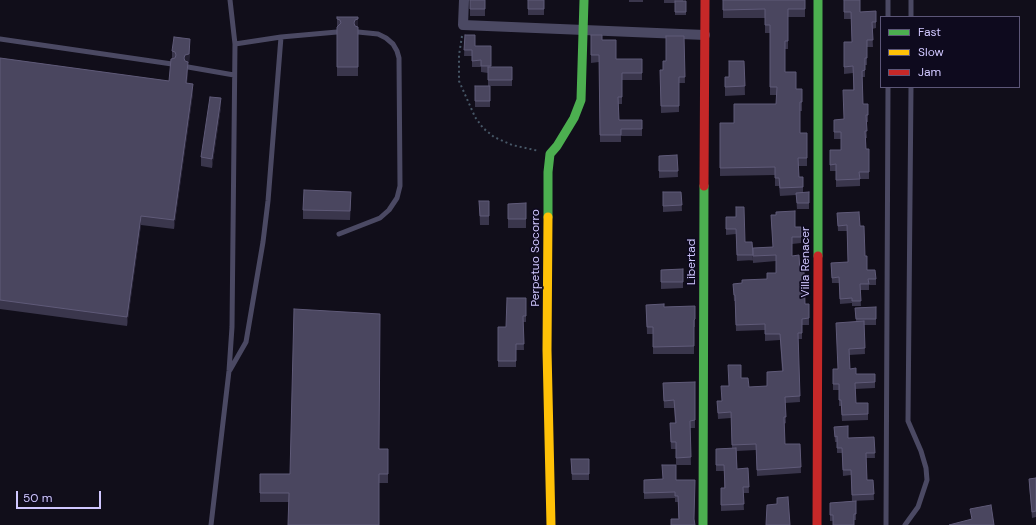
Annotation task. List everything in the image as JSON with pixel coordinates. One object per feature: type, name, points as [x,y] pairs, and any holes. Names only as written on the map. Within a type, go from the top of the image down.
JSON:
[{"type":"street","points":[[464,0],[463,24],[705,35]]},
{"type":"street","points":[[550,154],[557,146],[574,118],[581,100],[584,0]]},
{"type":"street","name":"Libertad","points":[[703,525],[705,0]]},
{"type":"street","name":"Villa Renacer","points":[[817,525],[818,0]]},
{"type":"street","name":"Perpetuo Socorro","points":[[550,154],[548,172],[547,350],[551,525]]},
{"type":"lane","points":[[211,525],[229,371],[232,327],[235,44],[230,0]]},
{"type":"lane","points":[[888,0],[888,16]]},
{"type":"lane","points":[[911,16],[912,0]]},
{"type":"lane","points":[[235,44],[280,37],[337,32]]},
{"type":"lane","points":[[340,234],[380,218],[397,198],[400,186],[399,58],[393,44],[386,38],[378,34],[358,32]]},
{"type":"lane","points":[[229,371],[246,342],[263,242],[268,201],[280,37]]},
{"type":"lane","points":[[0,40],[172,64]]},
{"type":"lane","points":[[188,67],[234,74]]},
{"type":"lane","points":[[886,525],[888,88]]},
{"type":"lane","points":[[905,525],[918,507],[927,480],[926,468],[921,451],[908,422],[911,88]]},
{"type":"path","points":[[463,24],[459,54],[459,81],[475,117],[483,128],[494,137],[512,144],[550,154]]},
{"type":"building","points":[[470,0],[485,0],[485,9],[470,9]]},
{"type":"building","points":[[528,0],[544,0],[544,9],[528,9]]},
{"type":"building","points":[[723,0],[805,0],[805,9],[788,9],[788,41],[785,41],[785,72],[796,72],[796,89],[802,89],[802,102],[800,102],[800,133],[807,133],[807,158],[798,158],[799,177],[803,177],[803,187],[780,188],[779,178],[775,178],[775,167],[720,168],[720,123],[734,123],[734,104],[776,104],[777,87],[770,87],[770,25],[765,25],[765,9],[723,10]]},
{"type":"building","points":[[844,0],[860,0],[860,12],[876,11],[876,22],[872,22],[873,40],[867,40],[867,58],[865,58],[865,70],[862,71],[863,104],[868,104],[868,115],[866,115],[867,131],[865,131],[866,149],[869,149],[869,172],[859,172],[860,179],[836,180],[836,164],[830,165],[830,150],[841,150],[841,132],[834,132],[834,120],[844,119],[843,90],[854,90],[853,66],[844,67],[844,42],[852,42],[851,12],[844,12]]},
{"type":"building","points":[[675,1],[686,1],[686,12],[675,12]]},
{"type":"building","points":[[337,17],[358,17],[354,23],[355,26],[358,27],[358,67],[337,67],[337,27],[341,23]]},
{"type":"building","points":[[465,35],[475,35],[475,46],[491,46],[491,66],[481,66],[481,60],[472,61],[472,50],[464,50]]},
{"type":"building","points":[[591,35],[602,35],[602,40],[616,40],[616,59],[642,59],[642,73],[622,73],[622,97],[618,97],[619,120],[642,120],[642,129],[621,129],[621,135],[600,135],[599,55],[591,55]]},
{"type":"building","points":[[666,36],[684,36],[685,77],[679,77],[679,106],[661,106],[660,70],[663,70],[663,61],[666,61]]},
{"type":"building","points":[[174,37],[190,39],[189,54],[185,55],[184,58],[185,61],[188,62],[186,83],[193,84],[174,220],[141,216],[127,317],[0,300],[0,58],[169,81],[171,59],[175,58],[176,55],[175,52],[172,51]]},
{"type":"building","points":[[729,61],[744,61],[745,86],[725,87],[725,77],[729,77]]},
{"type":"building","points":[[488,67],[512,67],[512,80],[488,80]]},
{"type":"building","points":[[475,86],[490,86],[490,101],[475,101]]},
{"type":"building","points":[[210,97],[221,98],[212,159],[201,157]]},
{"type":"building","points":[[677,155],[678,171],[659,171],[659,156]]},
{"type":"building","points":[[304,190],[351,192],[350,211],[303,210]]},
{"type":"building","points":[[663,192],[681,192],[682,205],[663,206]]},
{"type":"building","points":[[809,192],[809,203],[797,203],[796,193]]},
{"type":"building","points":[[479,201],[489,201],[489,216],[480,216]]},
{"type":"building","points":[[526,203],[526,219],[508,219],[508,204]]},
{"type":"building","points":[[736,207],[744,207],[745,242],[752,242],[753,255],[737,255],[736,229],[726,229],[726,217],[736,217]]},
{"type":"building","points":[[795,211],[795,227],[801,227],[801,237],[792,237],[792,256],[799,255],[800,272],[804,272],[805,304],[809,304],[809,318],[802,319],[802,333],[798,333],[800,396],[785,397],[786,417],[784,417],[785,444],[800,444],[801,467],[757,470],[756,444],[732,445],[731,412],[718,413],[717,401],[722,401],[721,386],[729,386],[728,365],[741,365],[741,378],[748,378],[749,387],[767,386],[767,372],[783,371],[780,334],[765,334],[765,324],[736,325],[733,284],[742,283],[742,280],[767,279],[767,273],[776,273],[776,255],[753,256],[753,248],[773,247],[771,215],[776,215],[776,212]]},
{"type":"building","points":[[859,212],[860,226],[864,226],[867,270],[875,270],[876,279],[868,279],[869,284],[860,284],[861,301],[852,301],[852,298],[840,299],[839,277],[832,278],[831,263],[848,262],[847,225],[838,226],[837,213]]},
{"type":"building","points":[[683,269],[683,282],[661,282],[661,270]]},
{"type":"building","points":[[507,298],[526,298],[526,316],[523,316],[524,344],[516,344],[516,361],[498,361],[498,327],[506,327]]},
{"type":"building","points":[[664,304],[664,307],[695,306],[694,346],[653,347],[653,327],[647,327],[646,305]]},
{"type":"building","points":[[876,307],[876,319],[856,319],[855,308]]},
{"type":"building","points":[[294,309],[380,314],[379,449],[388,449],[388,474],[379,474],[379,525],[288,525],[289,493],[260,493],[260,474],[290,474]]},
{"type":"building","points":[[864,321],[865,348],[849,349],[850,369],[856,368],[856,374],[875,374],[875,382],[855,383],[856,403],[868,403],[868,414],[842,415],[841,400],[839,400],[839,384],[833,384],[833,369],[838,369],[836,323]]},
{"type":"building","points":[[695,382],[695,420],[690,421],[691,457],[676,458],[676,442],[671,442],[670,423],[676,423],[674,400],[664,401],[663,383]]},
{"type":"building","points":[[848,426],[848,438],[874,437],[875,453],[866,453],[867,480],[873,480],[874,494],[852,495],[851,470],[843,470],[842,448],[837,448],[837,436],[835,437],[834,427]]},
{"type":"building","points":[[736,448],[737,469],[748,468],[749,487],[743,487],[744,504],[721,505],[721,488],[725,488],[724,465],[716,465],[716,449]]},
{"type":"building","points":[[571,459],[589,459],[589,474],[572,474]]},
{"type":"building","points":[[662,465],[676,465],[676,480],[695,480],[695,525],[671,525],[671,519],[679,519],[678,496],[675,496],[675,492],[644,493],[644,480],[663,479]]},
{"type":"building","points":[[1036,478],[1036,511],[1032,512],[1029,479]]},
{"type":"building","points":[[788,497],[790,525],[766,525],[767,505],[777,504],[777,498]]},
{"type":"building","points":[[856,501],[854,525],[833,525],[833,515],[830,515],[830,503]]},
{"type":"building","points":[[991,505],[994,525],[949,525],[972,519],[970,509]]},
{"type":"traffic: fast","points":[[548,217],[548,172],[550,154],[557,146],[574,118],[581,100],[584,0]]},
{"type":"traffic: fast","points":[[818,0],[818,256]]},
{"type":"traffic: fast","points":[[703,525],[704,186]]},
{"type":"traffic: slow","points":[[548,217],[547,350],[551,525]]},
{"type":"traffic: jam","points":[[704,186],[705,0]]},
{"type":"traffic: jam","points":[[817,525],[818,256]]}]
